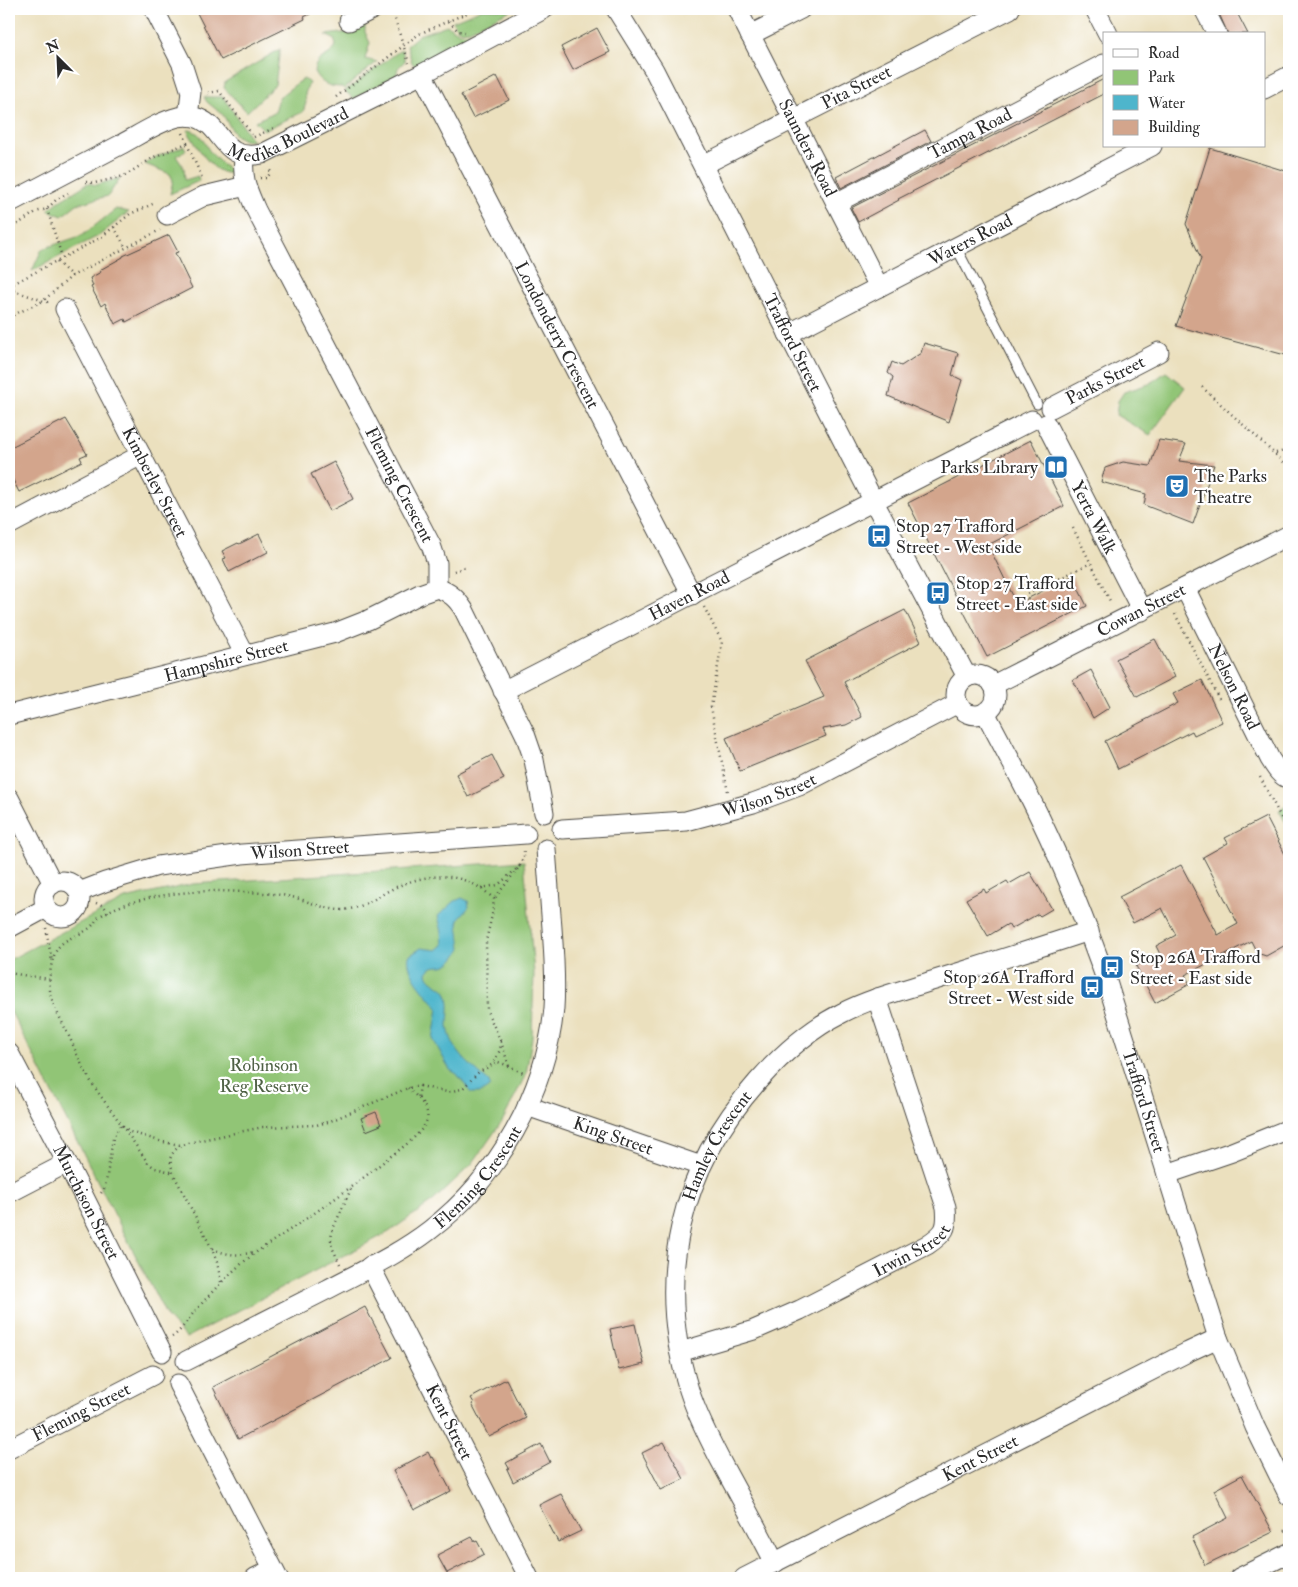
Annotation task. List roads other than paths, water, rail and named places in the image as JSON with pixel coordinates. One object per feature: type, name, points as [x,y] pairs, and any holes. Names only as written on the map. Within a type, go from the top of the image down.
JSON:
[{"type":"street","points":[[9,203],[141,134],[177,118],[188,116],[191,92],[182,64],[154,9]]},
{"type":"street","points":[[349,21],[373,9]]},
{"type":"street","name":"Medika Boulevard","points":[[188,116],[196,118],[213,128],[227,147],[244,156],[262,154],[422,74],[544,9]]},
{"type":"street","name":"Trafford Street","points":[[616,9],[654,70],[874,502],[967,677]]},
{"type":"street","name":"Saunders Road","points":[[737,9],[879,287]]},
{"type":"street","points":[[750,35],[801,9]]},
{"type":"street","name":"Pita Street","points":[[703,165],[1010,9]]},
{"type":"street","points":[[1095,9],[1107,32]]},
{"type":"street","points":[[1204,9],[1216,32]]},
{"type":"street","name":"Tampa Road","points":[[836,203],[1103,65]]},
{"type":"street","name":"Londonderry Crescent","points":[[422,74],[694,594]]},
{"type":"street","points":[[1266,88],[1289,76]]},
{"type":"street","name":"Waters Road","points":[[788,334],[1148,148]]},
{"type":"street","name":"Fleming Crescent","points":[[244,156],[242,174],[256,210],[431,545],[437,563],[437,588]]},
{"type":"street","points":[[164,214],[204,196],[246,186]]},
{"type":"street","name":"Kimberley Street","points":[[58,309],[141,455],[245,656]]},
{"type":"street","name":"Parks Street","points":[[874,502],[1159,352]]},
{"type":"street","name":"Yerta Walk","points":[[1042,414],[1142,611]]},
{"type":"street","points":[[9,525],[141,455]]},
{"type":"street","name":"Haven Road","points":[[503,691],[874,502]]},
{"type":"street","name":"Cowan Street","points":[[993,685],[1289,535]]},
{"type":"street","points":[[437,588],[446,591],[456,598],[464,610],[525,734],[534,760],[544,813]]},
{"type":"street","name":"Hampshire Street","points":[[9,716],[335,633],[437,588]]},
{"type":"street","name":"Nelson Road","points":[[1185,588],[1270,759],[1277,770],[1285,778],[1289,779]]},
{"type":"street","points":[[979,675],[990,680],[993,685],[996,697],[994,703],[985,712],[979,714],[966,712],[958,703],[956,691],[962,680],[967,677],[979,675]]},
{"type":"street","name":"Wilson Street","points":[[562,829],[686,821],[731,809],[799,786],[958,703]]},
{"type":"street","name":"Trafford Street","points":[[985,712],[1039,816],[1071,885],[1089,931],[1108,985],[1218,1338],[1255,1427],[1289,1496]]},
{"type":"street","points":[[9,798],[53,884]]},
{"type":"street","points":[[544,813],[554,816],[561,824],[562,829],[562,835],[556,844],[546,849],[535,847],[525,839],[528,822],[538,814],[544,813]]},
{"type":"street","name":"Wilson Street","points":[[86,897],[105,882],[158,866],[242,854],[525,839]]},
{"type":"street","name":"Fleming Crescent","points":[[186,1361],[391,1256],[430,1230],[460,1204],[491,1167],[527,1106],[538,1079],[548,1045],[554,1008],[554,967],[546,849]]},
{"type":"street","points":[[9,928],[45,916],[67,916],[74,913],[86,897],[68,882],[62,881],[53,884],[47,889],[44,897],[45,916]]},
{"type":"street","name":"Hamley Crescent","points":[[775,1562],[706,1433],[689,1390],[674,1326],[673,1294],[676,1248],[686,1205],[701,1166],[722,1127],[744,1097],[770,1068],[806,1035],[841,1014],[877,998],[1089,931]]},
{"type":"street","name":"Irwin Street","points":[[680,1352],[754,1330],[800,1310],[927,1245],[941,1235],[947,1223],[946,1207],[877,998]]},
{"type":"street","name":"Murchison Street","points":[[9,1053],[67,1163],[159,1348]]},
{"type":"street","name":"King Street","points":[[527,1106],[701,1166]]},
{"type":"street","points":[[1167,1174],[1232,1152],[1289,1129]]},
{"type":"street","points":[[9,1193],[67,1163]]},
{"type":"street","name":"Kent Street","points":[[370,1266],[530,1578]]},
{"type":"street","name":"Kent Street","points":[[744,1578],[1218,1338]]},
{"type":"street","points":[[159,1348],[176,1351],[186,1361],[187,1374],[178,1384],[171,1387],[163,1386],[155,1380],[153,1375],[152,1366],[159,1348]]},
{"type":"street","name":"Fleming Street","points":[[9,1449],[153,1375]]},
{"type":"street","points":[[178,1384],[276,1573],[255,1578]]},
{"type":"street","points":[[1239,1578],[1289,1553]]},
{"type":"lane","name":"Yerta Walk","points":[[956,247],[1042,414]]},
{"type":"water","points":[[462,898],[468,901],[469,907],[460,917],[458,923],[461,949],[448,964],[433,967],[427,973],[430,980],[447,994],[449,1006],[448,1026],[453,1043],[475,1070],[489,1082],[490,1086],[481,1093],[471,1093],[457,1074],[450,1070],[433,1039],[438,1008],[418,984],[409,963],[409,956],[421,948],[437,950],[443,945],[438,916],[455,901]]},
{"type":"place","name":"Parks Library","points":[[1056,467]]},
{"type":"place","name":"The Parks Theatre","points":[[1177,486]]},
{"type":"place","name":"Stop 27 Trafford Street - West side","points":[[879,536]]},
{"type":"place","name":"Stop 27 Trafford Street - East side","points":[[938,593]]},
{"type":"place","name":"Stop 26A Trafford Street - East side","points":[[1112,967]]},
{"type":"place","name":"Stop 26A Trafford Street - West side","points":[[1092,987]]},
{"type":"park label","name":"Robinson Reg Reserve","points":[[264,1075]]}]
